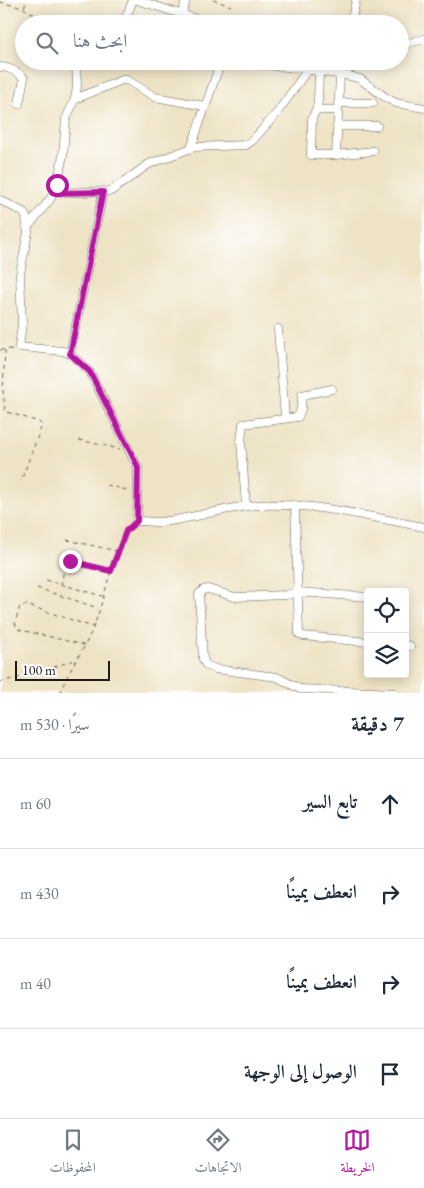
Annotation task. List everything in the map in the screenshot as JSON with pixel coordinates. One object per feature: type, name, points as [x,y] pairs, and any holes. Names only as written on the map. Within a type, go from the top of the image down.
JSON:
[{"type":"street","points":[[128,15],[135,0],[185,15]]},
{"type":"street","points":[[182,14],[186,0]]},
{"type":"street","points":[[353,15],[356,0]]},
{"type":"street","points":[[409,43],[424,39]]},
{"type":"street","points":[[0,67],[6,67],[22,75],[24,78],[19,104]]},
{"type":"street","points":[[28,228],[57,185],[63,155],[66,119],[75,98],[77,87],[76,70]]},
{"type":"street","points":[[191,148],[218,70]]},
{"type":"street","points":[[53,193],[111,191],[149,164],[191,148],[246,145],[252,141],[277,113],[303,70]]},
{"type":"street","points":[[314,70],[360,79],[396,103],[424,108]]},
{"type":"street","points":[[336,155],[341,70]]},
{"type":"street","points":[[319,72],[318,101],[312,119],[311,155],[336,155],[373,150]]},
{"type":"street","points":[[75,98],[122,80],[127,80],[155,97],[205,106]]},
{"type":"street","points":[[316,110],[373,103]]},
{"type":"street","points":[[337,126],[376,126]]},
{"type":"street","points":[[70,354],[103,192]]},
{"type":"street","points":[[0,200],[23,212],[28,228],[20,274],[22,324],[20,347],[54,349],[70,354],[90,372],[138,468],[137,521],[160,522],[246,506],[295,505],[360,513],[424,527]]},
{"type":"street","points":[[278,329],[285,418]]},
{"type":"street","points":[[246,506],[241,441],[242,424],[298,417],[302,395],[332,389]]},
{"type":"street","points":[[295,505],[300,634],[303,636],[364,642]]},
{"type":"street","points":[[364,597],[298,592],[286,595],[235,597],[217,590],[203,590],[198,594],[203,659],[206,665],[216,669],[277,677],[300,689],[394,693]]},
{"type":"path","points":[[23,8],[28,0]]},
{"type":"path","points":[[214,0],[231,6]]},
{"type":"path","points":[[0,2],[23,8],[35,15]]},
{"type":"path","points":[[0,350],[20,347]]},
{"type":"path","points":[[5,350],[3,390],[5,410],[39,422],[42,425],[21,481]]},
{"type":"path","points":[[78,440],[131,452]]},
{"type":"path","points":[[107,485],[138,493]]},
{"type":"path","points":[[60,693],[64,681],[94,627],[102,596],[126,531],[137,521]]},
{"type":"path","points":[[66,540],[118,551]]},
{"type":"path","points":[[61,585],[65,564],[68,562],[111,571]]},
{"type":"path","points":[[46,580],[102,596]]},
{"type":"path","points":[[38,588],[99,609]]},
{"type":"path","points":[[85,645],[17,629],[15,624],[20,606],[23,604],[27,605],[94,627]]},
{"type":"path","points":[[0,682],[76,660]]},
{"type":"route","points":[[57,185],[53,193],[103,192],[70,354],[90,372],[138,468],[137,521],[126,531],[111,571],[70,561]]}]
